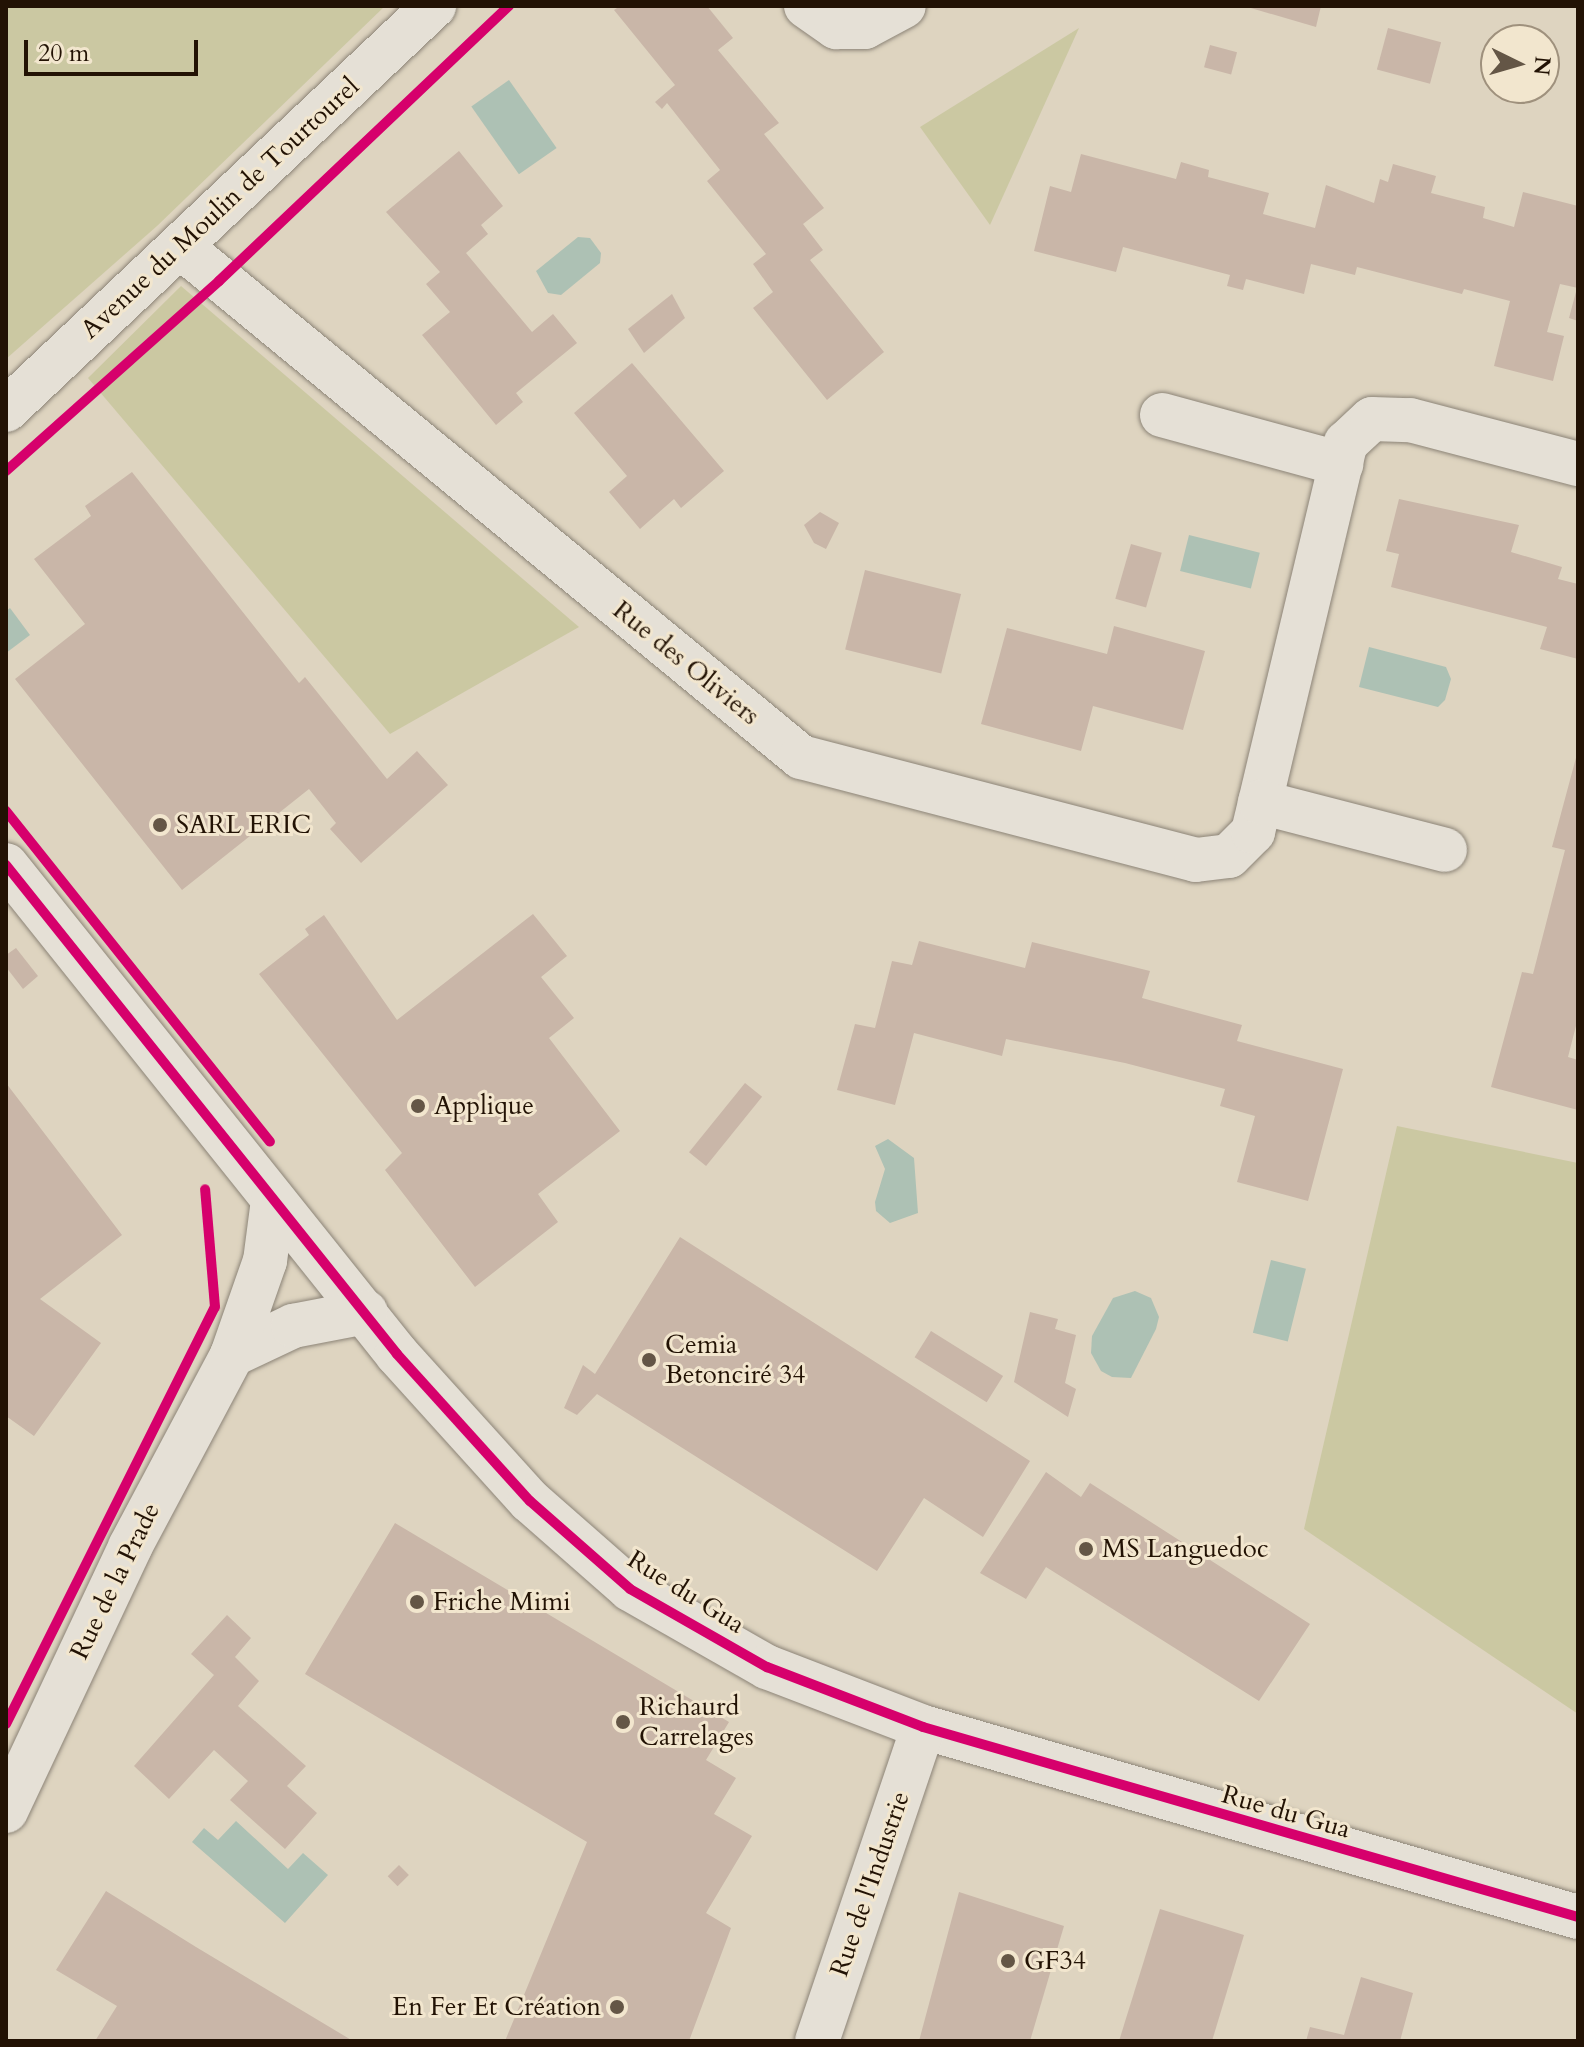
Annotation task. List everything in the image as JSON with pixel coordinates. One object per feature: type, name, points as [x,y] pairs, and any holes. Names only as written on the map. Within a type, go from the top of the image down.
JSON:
[{"type":"street","name":"Avenue du Moulin de Tourtourel","points":[[6,410],[434,6]]},
{"type":"street","points":[[806,6],[836,27],[865,27],[904,6]]},
{"type":"street","name":"Rue des Oliviers","points":[[181,247],[801,757],[1196,860],[1229,856],[1253,832],[1346,443],[1372,419],[1410,420],[1578,464]]},
{"type":"street","points":[[1162,415],[1341,464]]},
{"type":"street","points":[[1260,802],[1445,850]]},
{"type":"street","name":"Rue du Gua","points":[[6,865],[397,1354],[530,1501],[630,1589],[767,1667],[923,1727],[1578,1917]]},
{"type":"street","name":"Rue de la Prade","points":[[6,1811],[130,1547],[232,1355],[265,1261],[273,1200]]},
{"type":"street","points":[[232,1355],[293,1326],[366,1312]]},
{"type":"street","name":"Rue de l'Industrie","points":[[817,2041],[923,1727]]},
{"type":"shaded area","points":[[6,6],[385,6],[157,226],[6,359]]},
{"type":"shaded area","points":[[1079,28],[990,225],[920,127]]},
{"type":"shaded area","points":[[509,80],[557,148],[519,174],[471,106]]},
{"type":"shaded area","points":[[578,237],[590,238],[601,253],[600,263],[561,295],[548,293],[536,271]]},
{"type":"shaded area","points":[[181,286],[579,627],[390,734],[88,378]]},
{"type":"shaded area","points":[[1189,535],[1260,553],[1251,589],[1180,571]]},
{"type":"shaded area","points":[[10,608],[30,635],[6,653],[6,611]]},
{"type":"shaded area","points":[[1369,647],[1446,667],[1451,679],[1445,700],[1438,707],[1359,687]]},
{"type":"shaded area","points":[[1397,1126],[1578,1163],[1578,1714],[1304,1529]]},
{"type":"shaded area","points":[[888,1139],[914,1158],[918,1213],[890,1223],[876,1211],[875,1202],[885,1169],[875,1146]]},
{"type":"shaded area","points":[[1271,1260],[1306,1269],[1288,1341],[1253,1333]]},
{"type":"shaded area","points":[[1135,1291],[1151,1298],[1159,1317],[1156,1329],[1131,1378],[1112,1377],[1101,1371],[1091,1353],[1092,1336],[1113,1298]]},
{"type":"shaded area","points":[[236,1821],[288,1869],[303,1853],[328,1875],[285,1923],[192,1842],[204,1828],[218,1840]]},
{"type":"building","points":[[620,6],[707,6],[733,38],[718,50],[779,123],[764,134],[824,208],[803,224],[823,250],[810,260],[884,352],[827,400],[753,308],[773,292],[753,264],[766,254],[707,181],[720,170],[667,103],[662,109],[655,102],[675,85],[614,10]]},
{"type":"building","points":[[1244,6],[1321,6],[1316,27]]},
{"type":"building","points":[[1388,28],[1441,42],[1430,84],[1377,70]]},
{"type":"building","points":[[1210,45],[1237,52],[1231,74],[1204,67]]},
{"type":"building","points":[[459,151],[503,206],[481,225],[488,234],[466,253],[532,332],[553,314],[577,343],[516,393],[523,402],[496,425],[422,335],[450,312],[426,284],[440,272],[386,212]]},
{"type":"building","points":[[1081,154],[1176,179],[1181,162],[1209,170],[1208,177],[1269,193],[1263,214],[1315,228],[1326,185],[1374,203],[1380,179],[1388,182],[1393,164],[1436,176],[1431,193],[1485,207],[1483,218],[1514,227],[1523,192],[1578,206],[1578,288],[1560,284],[1547,332],[1564,336],[1553,381],[1494,366],[1510,301],[1464,289],[1462,294],[1357,267],[1355,275],[1311,264],[1304,294],[1246,279],[1243,290],[1227,286],[1230,275],[1123,247],[1116,272],[1034,251],[1050,186],[1071,192]]},
{"type":"building","points":[[1578,288],[1578,321],[1569,318]]},
{"type":"building","points":[[672,294],[685,318],[644,353],[628,329]]},
{"type":"building","points":[[632,363],[724,471],[681,508],[674,499],[640,529],[609,492],[627,476],[574,413]]},
{"type":"building","points":[[132,472],[299,683],[305,677],[387,779],[417,751],[448,785],[361,863],[330,829],[336,823],[309,789],[182,890],[15,679],[85,624],[34,559],[91,516],[85,506]]},
{"type":"building","points":[[1399,499],[1519,525],[1511,552],[1562,567],[1558,579],[1578,584],[1578,659],[1540,649],[1547,627],[1391,587],[1399,554],[1386,551]]},
{"type":"building","points":[[820,512],[839,523],[826,549],[814,543],[804,525]]},
{"type":"building","points":[[1131,544],[1162,553],[1146,608],[1115,599]]},
{"type":"building","points":[[865,570],[961,594],[941,674],[845,650]]},
{"type":"building","points":[[1114,626],[1205,651],[1183,730],[1093,706],[1081,751],[981,724],[1007,628],[1107,654]]},
{"type":"building","points":[[1577,754],[1578,1018],[1568,1057],[1578,1060],[1578,1110],[1491,1087],[1522,972],[1533,974],[1565,850],[1552,847]]},
{"type":"building","points":[[533,914],[567,956],[541,977],[574,1018],[549,1038],[620,1131],[538,1194],[558,1222],[475,1287],[385,1170],[402,1153],[259,974],[309,935],[305,929],[324,915],[397,1020]]},
{"type":"building","points":[[919,941],[1025,968],[1032,942],[1150,971],[1142,998],[1242,1025],[1237,1041],[1343,1069],[1308,1201],[1237,1182],[1255,1116],[1220,1106],[1225,1089],[1125,1063],[1006,1039],[1002,1056],[914,1033],[895,1105],[837,1090],[855,1024],[875,1028],[892,961],[912,965]]},
{"type":"building","points":[[16,948],[38,976],[23,989],[6,967],[6,955]]},
{"type":"building","points":[[6,1083],[122,1235],[40,1299],[101,1343],[34,1436],[6,1416]]},
{"type":"building","points":[[745,1083],[762,1097],[706,1166],[689,1152]]},
{"type":"building","points":[[680,1237],[1030,1461],[983,1537],[924,1498],[877,1571],[597,1394],[577,1415],[564,1408],[583,1365],[595,1374]]},
{"type":"building","points":[[1030,1312],[1058,1319],[1055,1329],[1076,1335],[1065,1383],[1076,1389],[1068,1417],[1014,1382]]},
{"type":"building","points":[[931,1331],[1003,1376],[987,1402],[915,1357]]},
{"type":"building","points":[[1046,1472],[1081,1497],[1090,1483],[1310,1624],[1259,1701],[1046,1567],[1026,1599],[980,1573]]},
{"type":"building","points":[[395,1523],[729,1722],[706,1760],[736,1778],[714,1814],[752,1836],[706,1913],[731,1928],[689,2041],[505,2041],[587,1842],[305,1674]]},
{"type":"building","points":[[227,1615],[251,1638],[235,1657],[259,1681],[238,1706],[306,1766],[287,1786],[317,1813],[285,1849],[230,1800],[248,1781],[214,1750],[169,1799],[134,1766],[214,1675],[191,1654]]},
{"type":"building","points":[[399,1865],[409,1875],[398,1886],[388,1876]]},
{"type":"building","points":[[106,1891],[353,2041],[95,2041],[117,2006],[56,1970]]},
{"type":"building","points":[[959,1892],[1064,1926],[1030,2041],[919,2041]]},
{"type":"building","points":[[1160,1909],[1244,1935],[1212,2041],[1119,2041]]},
{"type":"building","points":[[1361,1977],[1413,1993],[1400,2041],[1306,2041],[1310,2027],[1344,2035]]},
{"type":"cycle path","points":[[6,471],[219,281],[509,6]]},
{"type":"cycle path","points":[[6,811],[270,1142]]},
{"type":"cycle path","points":[[6,865],[397,1354],[530,1501],[630,1589],[767,1667],[923,1727],[1578,1917]]},
{"type":"cycle path","points":[[6,1724],[215,1307],[205,1189]]},
{"type":"place","name":"SARL ERIC","points":[[160,825]]},
{"type":"place","name":"Applique","points":[[418,1106]]},
{"type":"place","name":"Cemia Betonciré 34","points":[[649,1360]]},
{"type":"place","name":"MS Languedoc","points":[[1086,1549]]},
{"type":"place","name":"Friche Mimi","points":[[417,1602]]},
{"type":"place","name":"Richaurd Carrelages","points":[[623,1722]]},
{"type":"place","name":"GF34","points":[[1008,1961]]},
{"type":"place","name":"En Fer Et Création","points":[[617,2007]]}]
